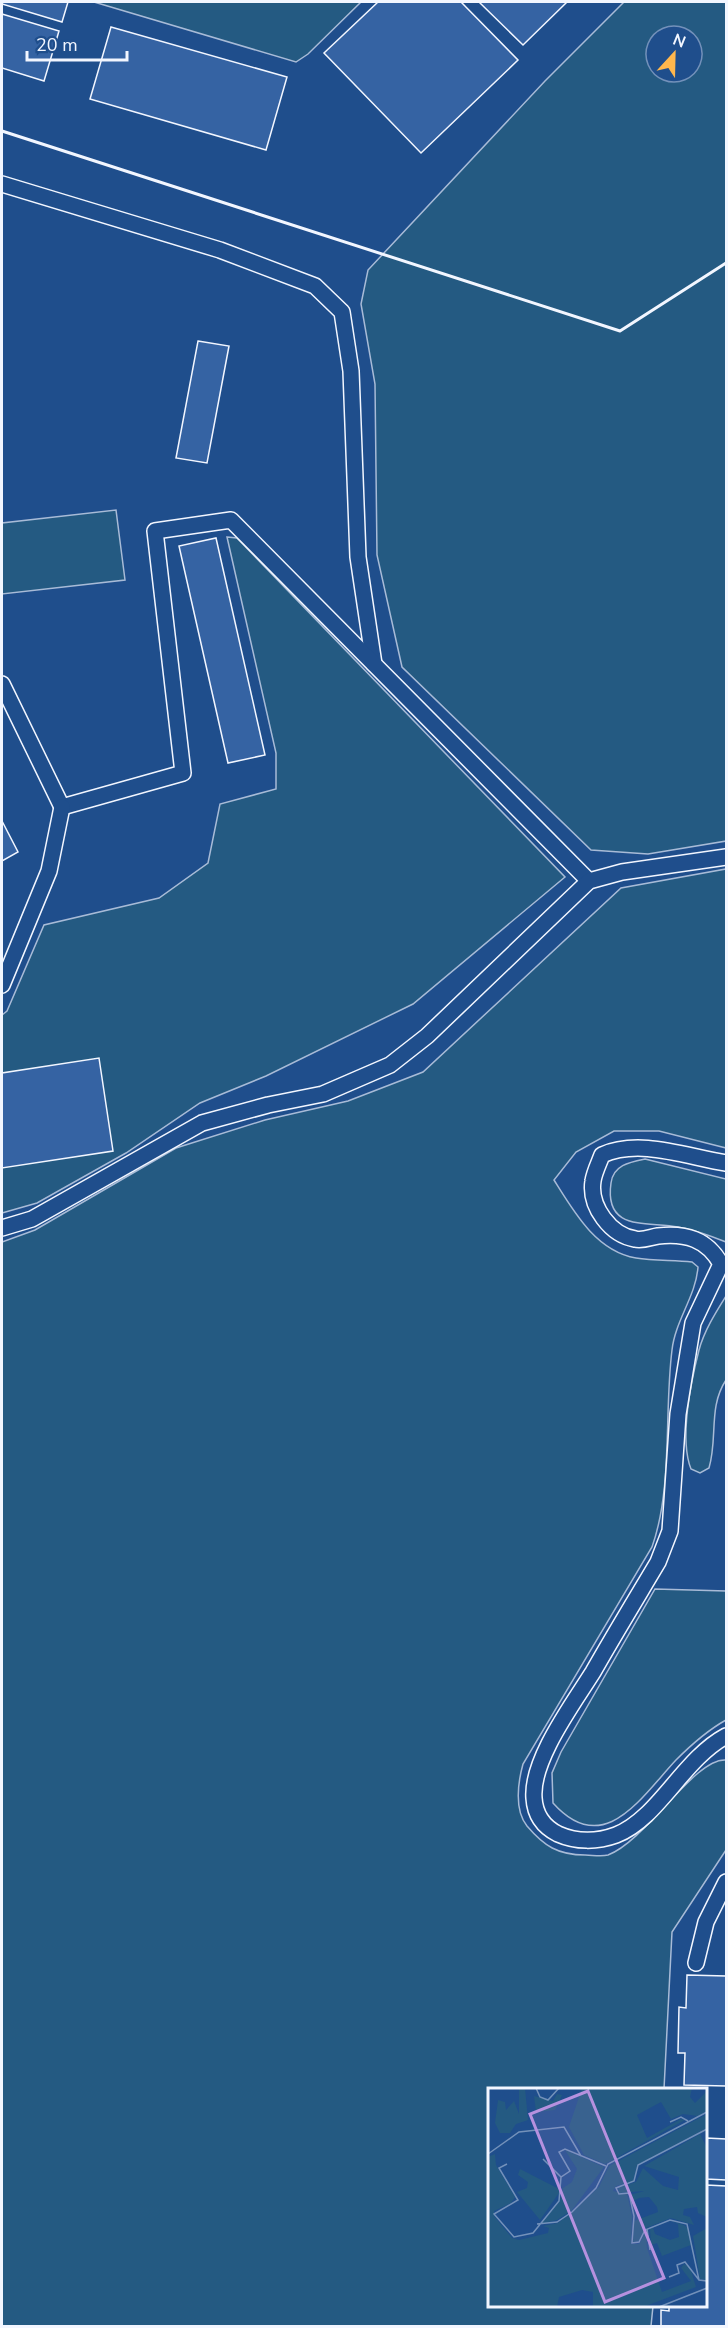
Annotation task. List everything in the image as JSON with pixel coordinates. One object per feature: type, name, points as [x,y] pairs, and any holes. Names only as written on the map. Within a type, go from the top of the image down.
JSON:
[{"type":"lane","points":[[2,184],[220,250],[315,286],[342,312],[351,371],[358,557],[374,664]]},
{"type":"lane","points":[[62,807],[183,772],[155,531],[231,520],[589,881]]},
{"type":"lane","points":[[2,684],[62,807],[49,871],[2,985]]},
{"type":"lane","points":[[2,1228],[32,1219],[202,1123],[268,1105],[323,1094],[390,1065],[428,1036],[589,881],[622,872],[726,857]]},
{"type":"lane","points":[[726,1163],[644,1147],[618,1147],[602,1155],[593,1182],[598,1210],[615,1233],[637,1240],[684,1236],[699,1240],[713,1250],[724,1265],[693,1323],[678,1414],[670,1532],[658,1562],[547,1749],[533,1796],[536,1813],[549,1829],[568,1838],[592,1841],[616,1835],[635,1824],[686,1767],[714,1742],[726,1736]]},
{"type":"lane","points":[[696,1963],[706,1922],[726,1882]]},
{"type":"shaded area","points":[[94,2],[361,2],[308,54],[296,62]]},
{"type":"shaded area","points":[[624,2],[726,2],[726,841],[648,854],[591,850],[402,667],[377,555],[375,384],[361,304],[368,270],[545,81]]},
{"type":"shaded area","points":[[116,510],[125,580],[2,594],[2,523]]},
{"type":"shaded area","points":[[227,537],[237,538],[565,877],[413,1004],[266,1076],[200,1103],[126,1153],[37,1203],[2,1213],[2,1015],[7,1011],[44,925],[159,898],[208,863],[220,804],[276,789],[276,753]]},
{"type":"shaded area","points":[[726,869],[726,1148],[659,1131],[614,1131],[576,1152],[554,1180],[578,1217],[598,1239],[609,1247],[636,1258],[692,1262],[698,1267],[694,1288],[677,1329],[672,1350],[663,1500],[652,1547],[523,1764],[518,1796],[520,1812],[527,1826],[546,1844],[559,1851],[575,1855],[605,1856],[623,1846],[639,1833],[700,1771],[714,1763],[726,1760],[726,1850],[672,1932],[664,2088],[488,2088],[488,2307],[653,2307],[651,2326],[2,2326],[2,1242],[35,1230],[176,1148],[265,1120],[348,1101],[423,1072],[621,888]]},
{"type":"shaded area","points":[[645,1159],[726,1179],[726,1242],[684,1228],[630,1221],[621,1217],[614,1210],[611,1183],[615,1172],[623,1165]]},
{"type":"shaded area","points":[[726,1296],[726,1380],[717,1401],[709,1468],[700,1473],[691,1469],[686,1442],[690,1393],[701,1343]]},
{"type":"shaded area","points":[[655,1589],[726,1591],[726,1720],[687,1749],[650,1790],[621,1816],[605,1824],[589,1825],[572,1819],[553,1803],[552,1773],[561,1752]]},
{"type":"building","points":[[2,2],[68,2],[62,22],[2,4]]},
{"type":"building","points":[[378,2],[461,2],[518,60],[421,153],[324,53]]},
{"type":"building","points":[[479,2],[567,2],[523,45]]},
{"type":"building","points":[[2,14],[59,31],[44,81],[2,68]]},
{"type":"building","points":[[111,27],[287,77],[266,150],[90,99]]},
{"type":"building","points":[[198,341],[229,346],[207,463],[176,458]]},
{"type":"building","points":[[216,538],[265,755],[228,763],[179,546]]},
{"type":"building","points":[[2,821],[18,852],[2,861]]},
{"type":"building","points":[[99,1058],[113,1151],[2,1168],[2,1073]]},
{"type":"building","points":[[687,1975],[726,1976],[726,2086],[684,2085],[685,2053],[678,2053],[679,2007],[686,2008]]},
{"type":"building","points":[[707,2138],[726,2139],[726,2180],[707,2179]]},
{"type":"building","points":[[707,2185],[726,2186],[726,2326],[661,2326],[661,2310],[669,2311],[669,2307],[707,2307]]},
{"type":"wall","points":[[2,131],[620,331],[726,263]]}]
